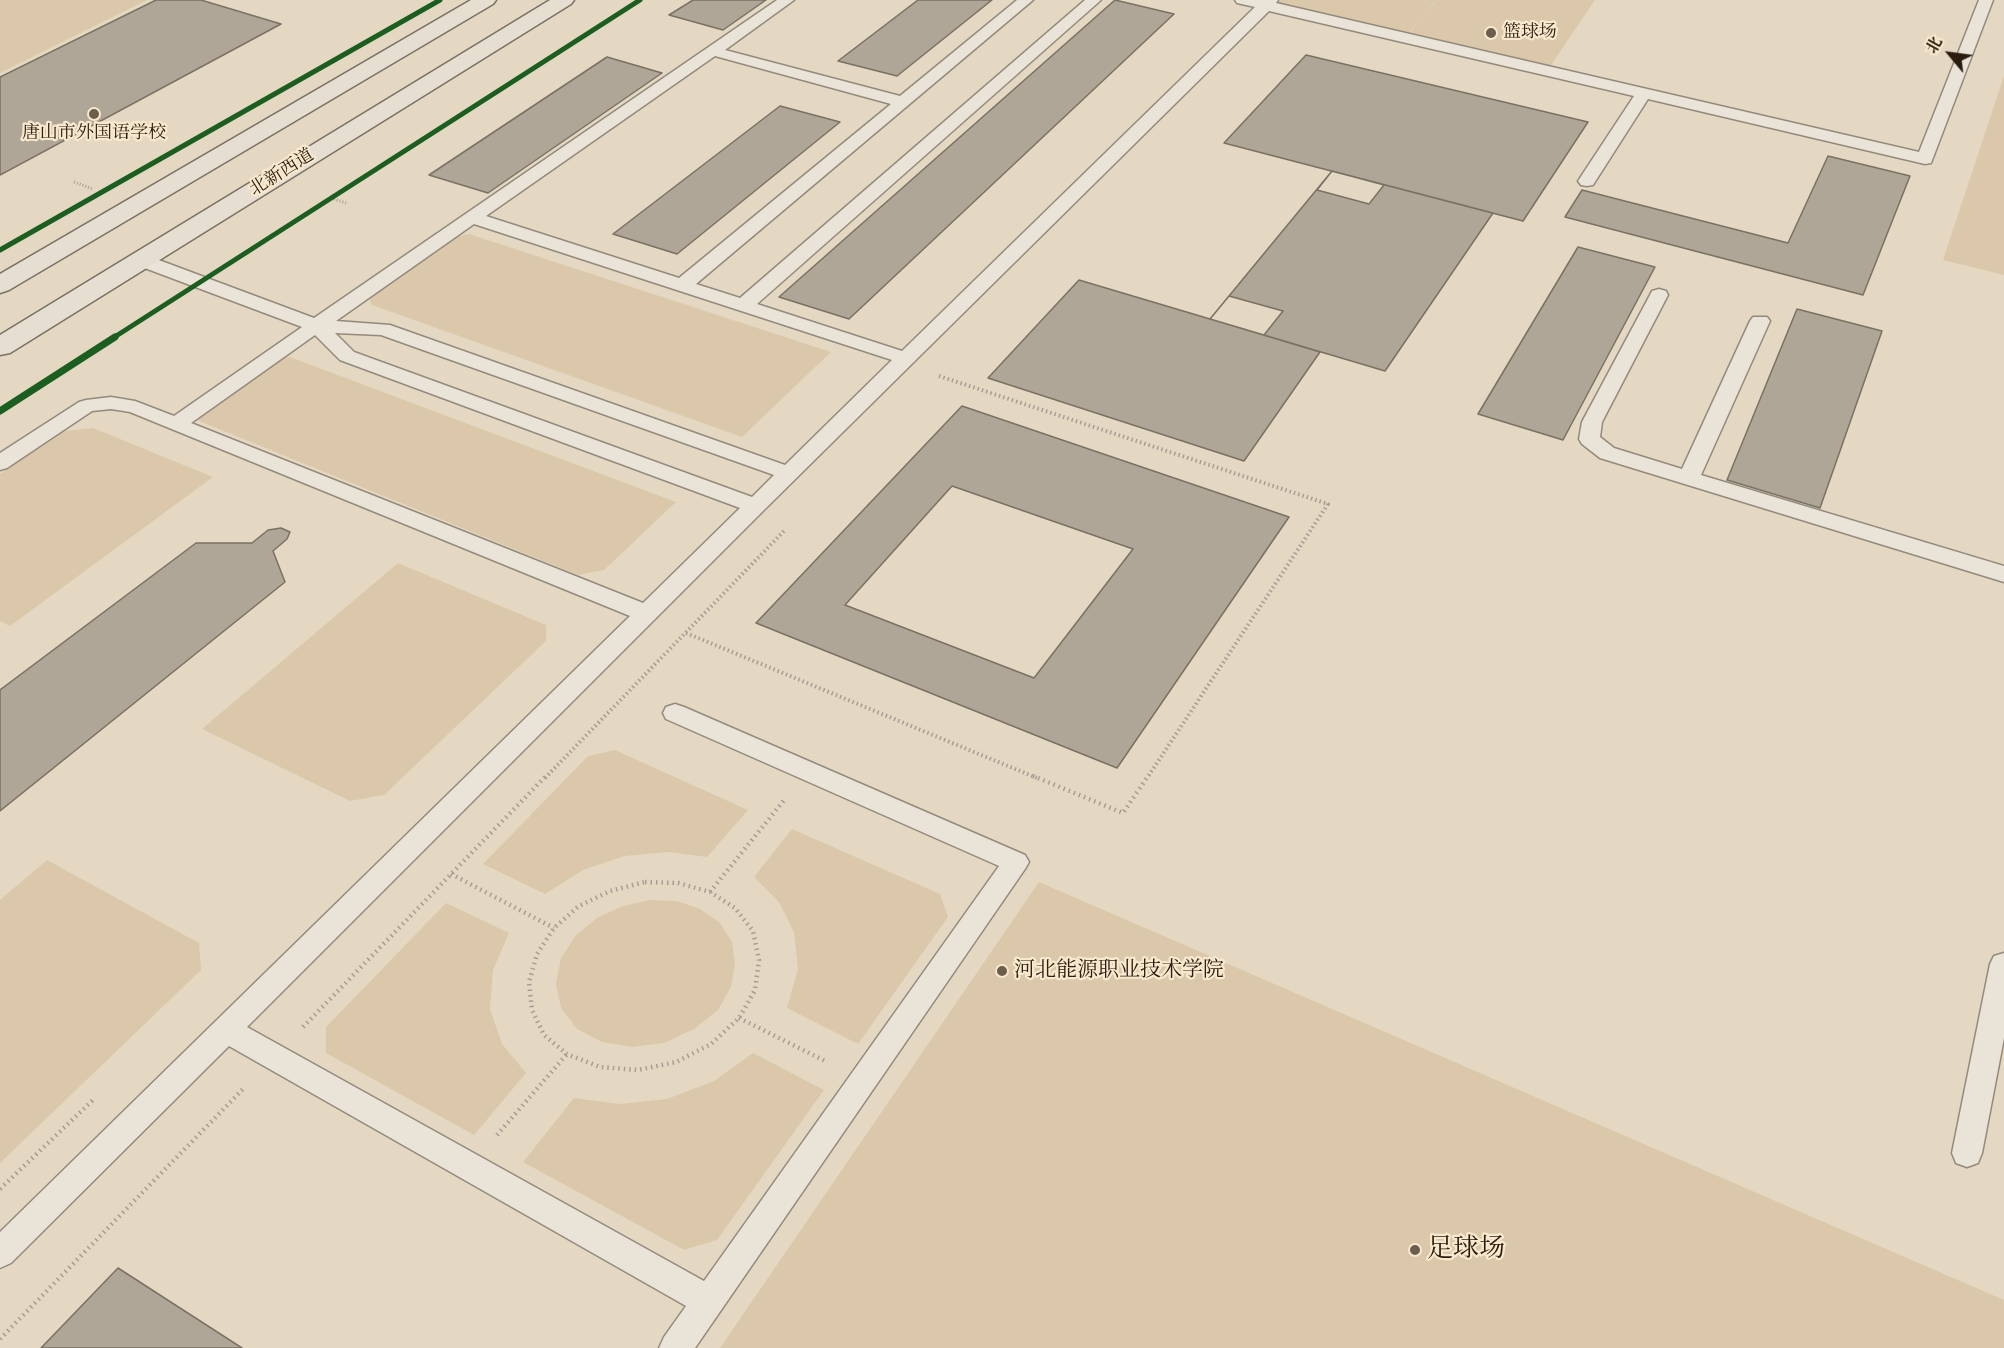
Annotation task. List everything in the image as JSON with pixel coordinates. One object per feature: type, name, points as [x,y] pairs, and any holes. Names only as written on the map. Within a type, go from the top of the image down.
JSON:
[{"type":"main road","points":[[0,285],[486,0]]},
{"type":"main road","name":"北新西道","points":[[0,347],[564,0]]},
{"type":"lane","points":[[176,424],[787,0]]},
{"type":"lane","points":[[682,285],[1026,0]]},
{"type":"lane","points":[[744,305],[1094,0]]},
{"type":"lane","points":[[1242,0],[1268,3],[1643,94],[1925,159],[1986,0]]},
{"type":"lane","points":[[0,1253],[904,358],[1268,3]]},
{"type":"lane","points":[[713,51],[903,102]]},
{"type":"lane","points":[[1587,181],[1643,94]]},
{"type":"lane","points":[[472,218],[904,358]]},
{"type":"lane","points":[[141,260],[317,326],[383,329],[788,473]]},
{"type":"lane","points":[[1659,295],[1592,422],[1589,439],[1606,453],[2004,574]]},
{"type":"lane","points":[[1689,478],[1760,321]]},
{"type":"lane","points":[[317,326],[347,356],[755,506]]},
{"type":"lane","points":[[0,463],[86,406],[111,403],[135,407],[647,614]]},
{"type":"lane","points":[[675,713],[1016,862],[676,1348]]},
{"type":"lane","points":[[1967,1153],[2004,964]]},
{"type":"lane","points":[[226,1030],[709,1301]]},
{"type":"path","points":[[74,182],[101,192]]},
{"type":"path","points":[[91,198],[101,192]]},
{"type":"path","points":[[321,205],[341,192]]},
{"type":"path","points":[[332,198],[346,203]]},
{"type":"path","points":[[686,633],[1124,813],[1328,504],[936,375],[945,366]]},
{"type":"path","points":[[301,1029],[791,525]]},
{"type":"path","points":[[710,892],[807,772]]},
{"type":"path","points":[[451,874],[554,928]]},
{"type":"path","points":[[645,882],[678,883],[710,892],[735,908],[753,932],[759,960],[755,990],[739,1018],[711,1044],[676,1062],[638,1070],[600,1067],[567,1054],[544,1035],[532,1010],[529,982],[537,954],[554,928],[579,906],[610,891],[645,882]]},
{"type":"path","points":[[739,1018],[862,1080]]},
{"type":"path","points":[[469,1167],[567,1054]]},
{"type":"path","points":[[0,1339],[251,1081]]},
{"type":"shaded area","points":[[0,0],[147,0],[0,73]]},
{"type":"shaded area","points":[[1278,0],[1436,1],[1407,35],[1273,5]]},
{"type":"shaded area","name":"篮球场","points":[[1436,0],[1595,0],[1549,68],[1408,35]]},
{"type":"shaded area","points":[[2004,76],[2004,275],[1943,260]]},
{"type":"shaded area","points":[[469,234],[831,352],[742,437],[372,305],[368,295],[450,238]]},
{"type":"shaded area","points":[[290,357],[676,502],[604,570],[578,575],[199,421],[201,411],[272,360]]},
{"type":"shaded area","points":[[93,428],[213,477],[10,626],[0,621],[0,474],[65,431]]},
{"type":"shaded area","points":[[398,563],[546,625],[546,641],[384,795],[350,801],[202,729]]},
{"type":"shaded area","points":[[615,750],[748,810],[707,857],[667,852],[625,856],[583,870],[545,894],[483,864],[588,756]]},
{"type":"shaded area","points":[[792,829],[940,894],[948,917],[858,1044],[787,1008],[798,969],[794,932],[779,902],[754,877]]},
{"type":"shaded area","points":[[47,860],[199,943],[201,970],[0,1163],[0,900]]},
{"type":"shaded area","points":[[1039,882],[2004,1300],[2004,1348],[720,1348]]},
{"type":"shaded area","points":[[650,900],[677,901],[700,909],[720,923],[732,942],[735,964],[731,987],[718,1010],[694,1029],[664,1043],[632,1047],[602,1042],[577,1029],[561,1008],[556,984],[561,958],[576,935],[597,918],[623,906]]},
{"type":"shaded area","points":[[446,903],[509,933],[493,970],[490,1009],[502,1044],[526,1073],[474,1135],[326,1053],[326,1027]]},
{"type":"shaded area","points":[[753,1053],[824,1090],[717,1240],[684,1250],[523,1162],[574,1098],[620,1104],[667,1099],[714,1081]]},
{"type":"building","points":[[156,0],[201,0],[281,24],[0,175],[0,77]]},
{"type":"building","points":[[693,0],[766,0],[723,30],[669,15]]},
{"type":"building","points":[[918,0],[992,0],[897,76],[838,61]]},
{"type":"building","points":[[1115,0],[1174,14],[849,319],[779,297]]},
{"type":"building","points":[[1306,55],[1588,122],[1523,221],[1224,143]]},
{"type":"building","points":[[607,57],[662,73],[488,193],[429,175]]},
{"type":"building","points":[[780,106],[840,122],[677,254],[613,234]]},
{"type":"building","points":[[1828,156],[1910,176],[1863,295],[1565,217],[1582,190],[1788,243]]},
{"type":"building","points":[[1332,171],[1493,213],[1385,371],[1210,319]]},
{"type":"building","points":[[1332,171],[1384,185],[1369,204],[1317,190]]},
{"type":"building","points":[[1578,247],[1655,267],[1563,440],[1478,414]]},
{"type":"building","points":[[1079,280],[1320,352],[1244,461],[988,378]]},
{"type":"building","points":[[1229,296],[1283,311],[1264,335],[1210,319]]},
{"type":"building","points":[[1797,309],[1882,331],[1820,508],[1727,480]]},
{"type":"building","points":[[962,406],[1289,517],[1117,768],[756,623]],"holes":[[[952,486],[1133,549],[1034,678],[845,605]]]},
{"type":"building","points":[[281,528],[290,532],[287,539],[273,551],[285,582],[0,811],[0,690],[196,543],[252,543],[268,530]]},
{"type":"building","points":[[118,1268],[242,1348],[41,1348]]},
{"type":"cycle path","points":[[0,250],[440,0]]},
{"type":"cycle path","points":[[0,411],[640,0]]},
{"type":"place","name":"篮球场","points":[[1491,33]]},
{"type":"place","name":"唐山市外国语学校","points":[[94,114]]},
{"type":"place","name":"河北能源职业技术学院","points":[[1002,971]]},
{"type":"place","name":"足球场","points":[[1415,1250]]}]
